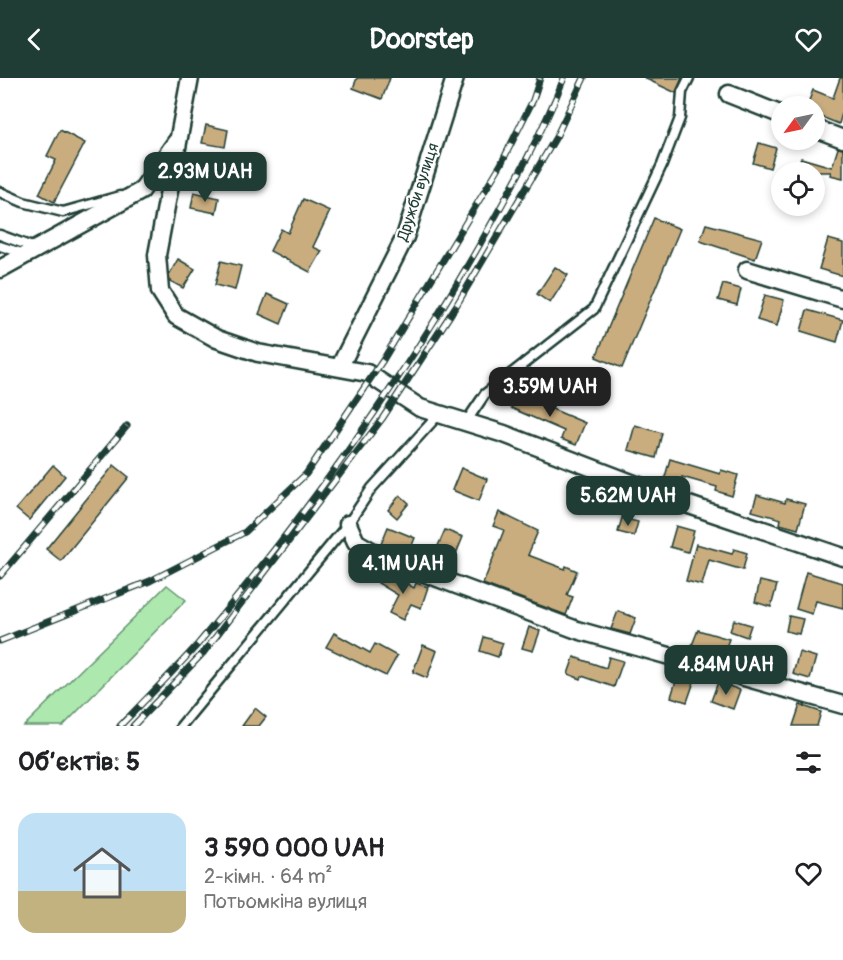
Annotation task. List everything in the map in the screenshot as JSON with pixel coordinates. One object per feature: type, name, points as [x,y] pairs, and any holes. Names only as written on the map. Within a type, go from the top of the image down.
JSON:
[{"type":"street","points":[[190,78],[157,255],[160,291],[176,316],[217,339],[258,352],[340,366],[366,373],[420,408],[466,422],[689,505],[843,557]]},
{"type":"street","name":"Дружби вулиця","points":[[340,366],[405,237],[455,78]]},
{"type":"street","points":[[729,94],[771,111]]},
{"type":"street","points":[[825,132],[843,139]]},
{"type":"street","points":[[0,269],[141,191],[178,139]]},
{"type":"street","points":[[747,270],[843,299]]},
{"type":"street","points":[[348,524],[356,542],[384,558],[577,630],[843,705]]},
{"type":"lane","points":[[466,422],[485,394],[594,309],[662,165],[680,118],[682,92],[689,78]]},
{"type":"lane","points":[[0,192],[23,202],[63,212],[141,191]]},
{"type":"lane","points":[[0,234],[30,251]]},
{"type":"lane","points":[[0,246],[30,251]]},
{"type":"lane","points":[[181,726],[348,524],[372,488],[440,413]]},
{"type":"green space","points":[[167,585],[186,600],[63,726],[24,726]]},
{"type":"building","points":[[357,78],[390,78],[382,99],[353,88]]},
{"type":"building","points":[[644,78],[682,78],[676,93]]},
{"type":"building","points":[[840,78],[843,78],[843,110],[839,124],[825,118],[825,96],[811,96],[813,90],[833,98]]},
{"type":"building","points":[[206,125],[228,130],[225,147],[202,143]]},
{"type":"building","points":[[60,130],[85,143],[54,202],[39,194],[56,160],[47,156]]},
{"type":"building","points":[[759,143],[775,150],[770,168],[753,163]]},
{"type":"building","points":[[838,148],[843,149],[843,178],[830,175],[831,172],[825,172],[825,165],[832,167]]},
{"type":"building","points":[[801,158],[815,162],[800,162]]},
{"type":"building","points":[[194,192],[219,198],[216,213],[191,208]]},
{"type":"building","points":[[303,199],[330,211],[313,247],[322,251],[310,272],[270,251],[281,229],[288,233]]},
{"type":"building","points":[[654,218],[680,229],[622,368],[596,357]]},
{"type":"building","points":[[706,224],[762,239],[755,259],[700,241]]},
{"type":"building","points":[[828,239],[843,243],[843,276],[819,269]]},
{"type":"building","points":[[178,259],[195,269],[183,288],[170,281],[169,275]]},
{"type":"building","points":[[221,261],[241,266],[235,290],[215,285]]},
{"type":"building","points":[[555,267],[568,275],[550,303],[537,294]]},
{"type":"building","points":[[723,284],[741,289],[737,305],[718,300]]},
{"type":"building","points":[[267,294],[289,304],[281,324],[259,314]]},
{"type":"building","points":[[765,295],[784,300],[777,326],[757,320]]},
{"type":"building","points":[[807,310],[843,320],[837,342],[801,331]]},
{"type":"building","points":[[517,394],[585,423],[576,445],[561,439],[564,431],[511,408]]},
{"type":"building","points":[[635,425],[662,433],[656,458],[628,450]]},
{"type":"building","points":[[670,459],[720,474],[721,470],[738,475],[732,496],[716,491],[717,487],[682,477],[678,490],[663,484]]},
{"type":"building","points":[[53,465],[65,476],[29,520],[16,509]]},
{"type":"building","points":[[114,465],[129,477],[61,561],[46,549]]},
{"type":"building","points":[[461,468],[487,479],[479,501],[452,490]]},
{"type":"building","points":[[400,495],[409,503],[397,518],[388,510]]},
{"type":"building","points":[[757,495],[785,503],[786,499],[805,504],[798,529],[780,524],[781,519],[752,511]]},
{"type":"building","points":[[499,512],[538,531],[528,555],[565,569],[566,566],[577,571],[567,595],[573,597],[566,615],[483,584],[504,530],[493,526]]},
{"type":"building","points":[[622,518],[638,522],[634,536],[618,532]]},
{"type":"building","points":[[676,526],[694,531],[688,552],[670,547]]},
{"type":"building","points":[[388,527],[415,538],[408,555],[381,544]]},
{"type":"building","points":[[445,530],[463,537],[449,571],[430,564]]},
{"type":"building","points":[[696,544],[732,554],[734,549],[747,553],[743,570],[709,560],[702,585],[686,581]]},
{"type":"building","points":[[385,571],[414,588],[416,583],[428,587],[421,608],[411,604],[403,620],[389,613],[398,595],[378,583]]},
{"type":"building","points":[[806,572],[843,583],[843,608],[816,601],[812,614],[796,609]]},
{"type":"building","points":[[760,581],[777,585],[771,607],[755,602]]},
{"type":"building","points":[[618,611],[636,618],[630,634],[611,629]]},
{"type":"building","points":[[789,616],[803,619],[799,634],[786,631]]},
{"type":"building","points":[[734,620],[751,625],[747,637],[730,631]]},
{"type":"building","points":[[529,627],[540,631],[533,651],[522,648]]},
{"type":"building","points":[[698,630],[729,639],[723,655],[692,645]]},
{"type":"building","points":[[334,633],[370,653],[375,644],[397,656],[386,676],[326,647]]},
{"type":"building","points":[[484,637],[503,643],[498,657],[480,651]]},
{"type":"building","points":[[423,645],[437,651],[427,678],[413,672]]},
{"type":"building","points":[[799,652],[816,657],[810,679],[793,674]]},
{"type":"building","points":[[574,657],[606,668],[609,657],[623,661],[614,687],[582,676],[581,679],[568,674]]},
{"type":"building","points":[[679,671],[696,676],[687,702],[671,697]]},
{"type":"building","points":[[718,682],[740,690],[733,709],[711,701]]},
{"type":"building","points":[[800,705],[821,712],[817,726],[793,726]]},
{"type":"building","points":[[255,708],[266,717],[259,726],[242,726]]},
{"type":"railway","points":[[0,641],[150,581],[245,532],[306,474],[383,360],[501,164],[533,100],[540,78]]},
{"type":"railway","points":[[120,726],[198,644],[237,597],[312,500],[383,400],[449,297],[492,223],[535,142],[564,78]]},
{"type":"railway","points":[[133,726],[204,652],[382,419],[456,306],[556,137],[584,78]]},
{"type":"railway","points":[[0,576],[127,426]]}]
